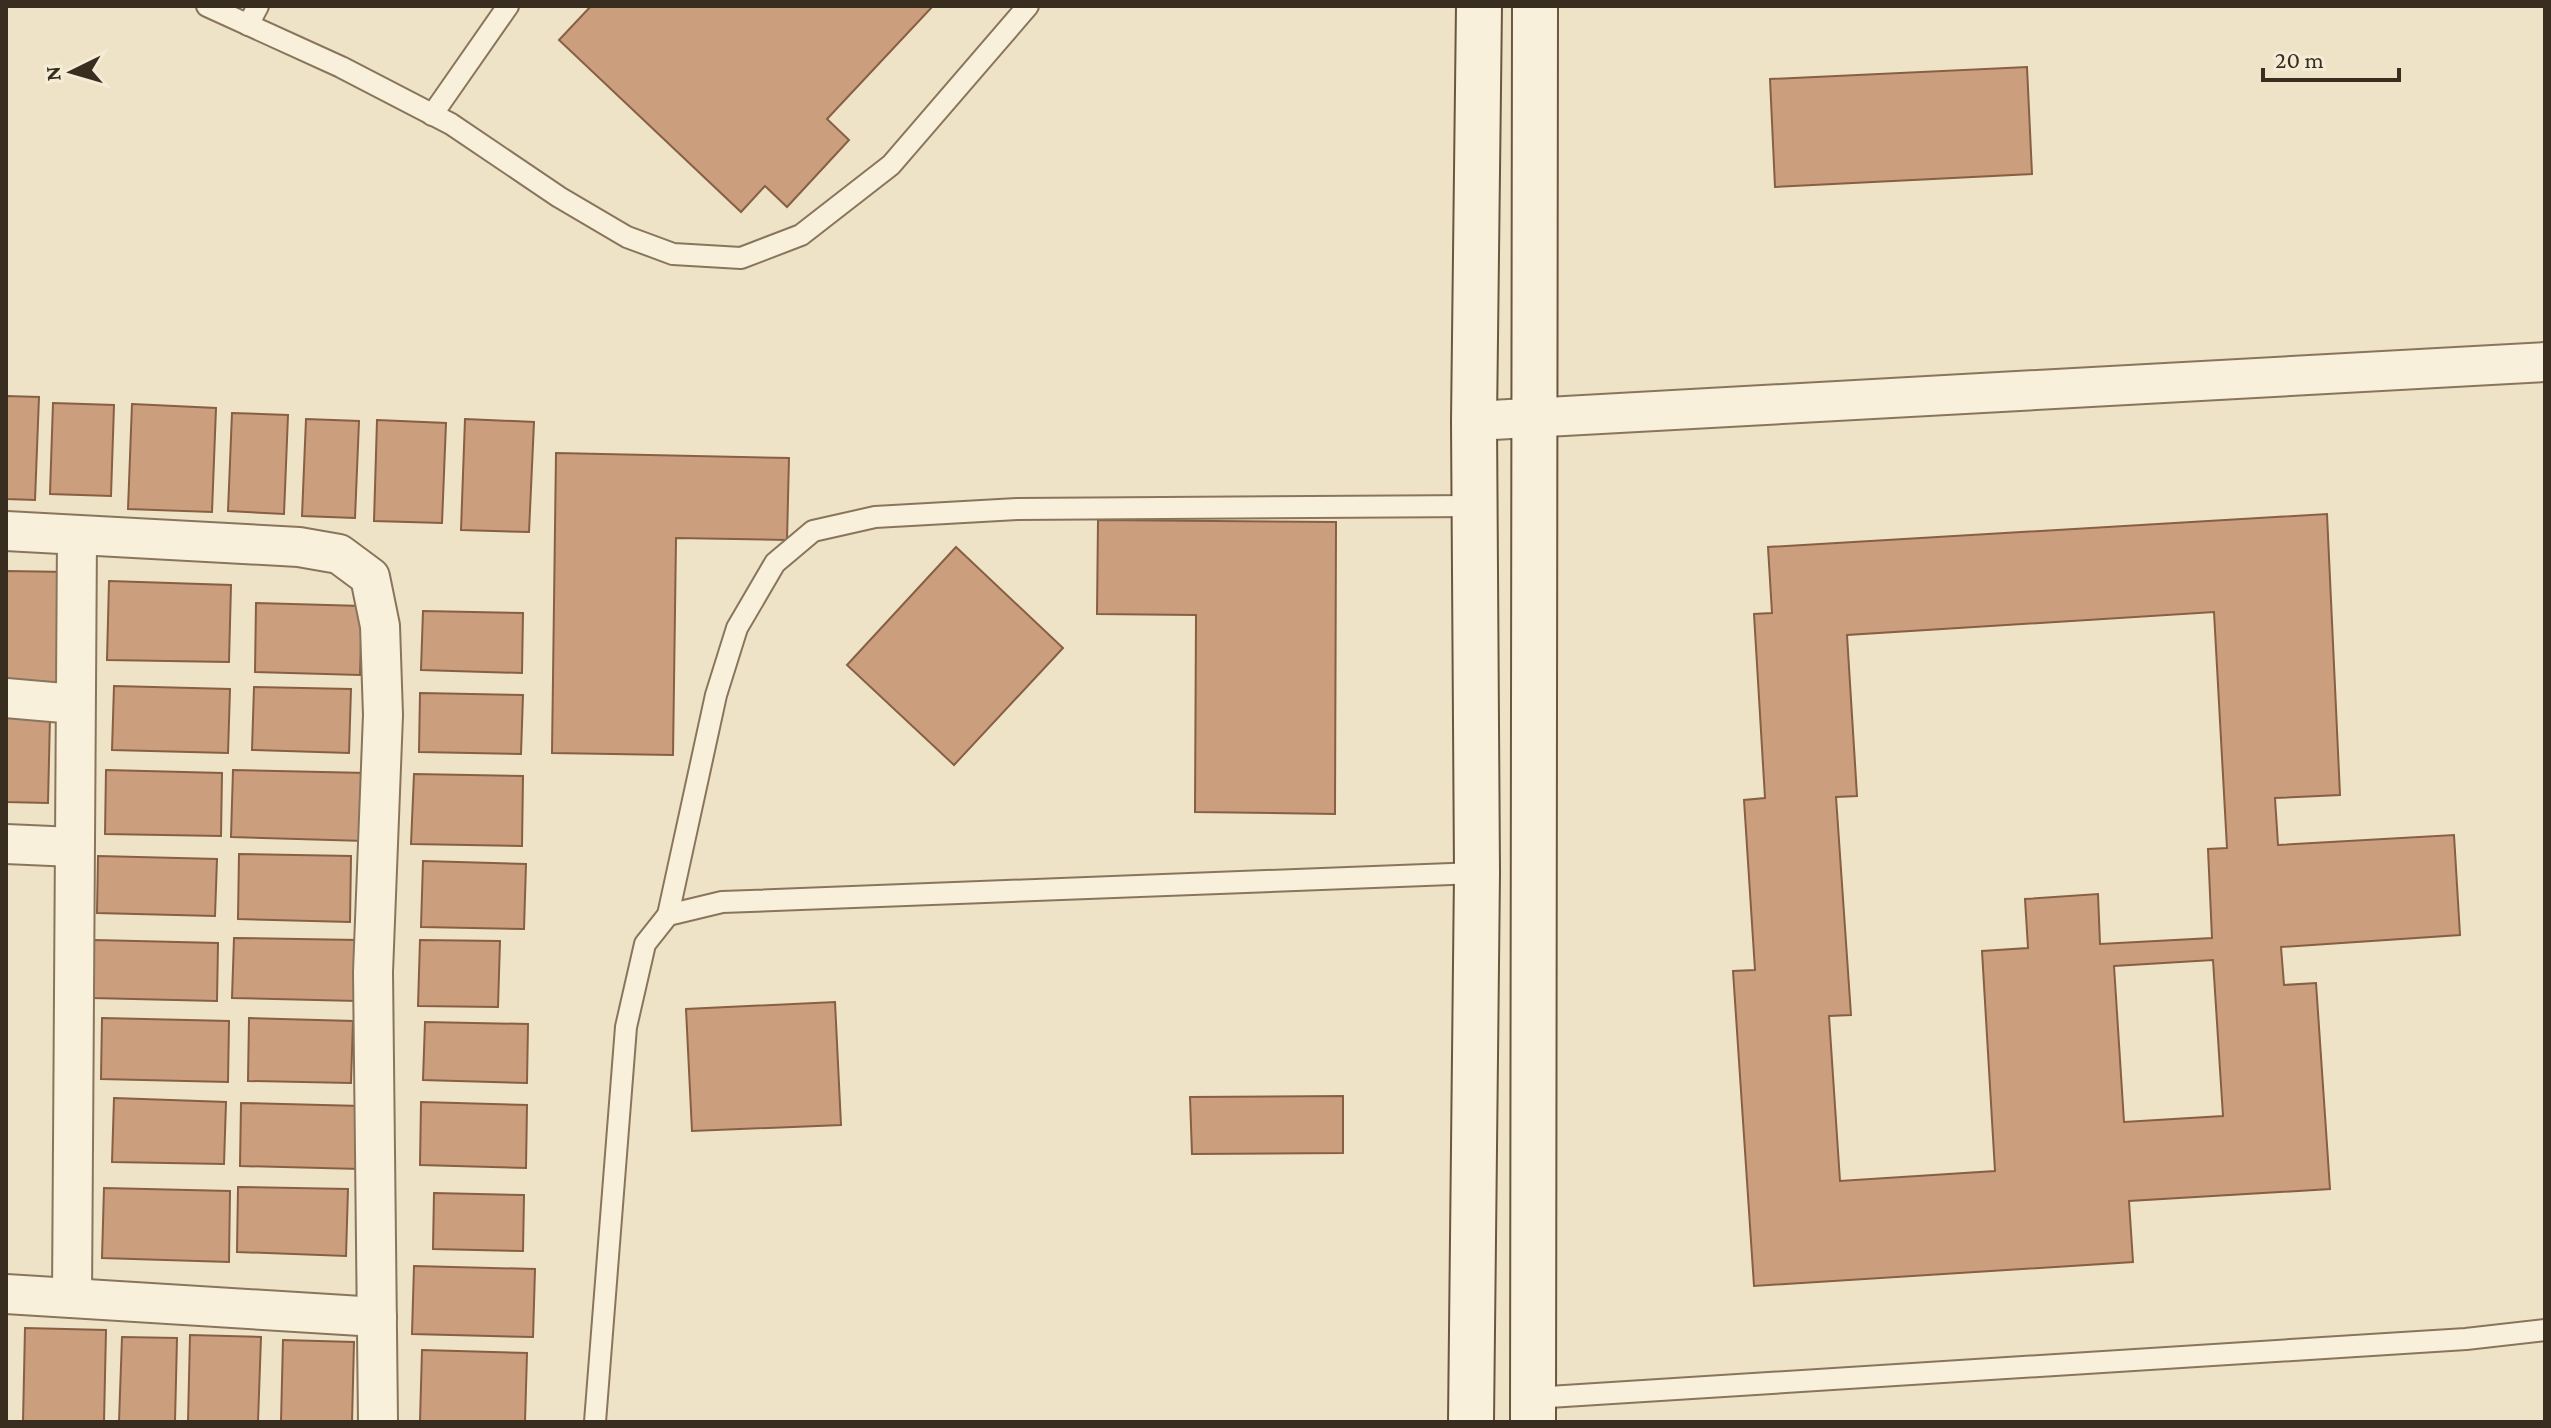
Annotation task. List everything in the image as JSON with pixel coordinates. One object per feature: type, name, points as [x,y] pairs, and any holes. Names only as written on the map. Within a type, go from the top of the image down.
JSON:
[{"type":"street","points":[[1471,1422],[1477,873],[1474,421],[1479,6]]},
{"type":"street","points":[[1533,1410],[1535,6]]},
{"type":"street","points":[[1474,421],[2545,362]]},
{"type":"street","points":[[6,531],[299,547],[339,554],[370,577],[380,626],[383,715],[373,972],[378,1422]]},
{"type":"street","points":[[72,1298],[77,537]]},
{"type":"street","points":[[6,698],[75,704]]},
{"type":"street","points":[[6,844],[74,847]]},
{"type":"street","points":[[6,1294],[377,1317]]},
{"type":"lane","points":[[207,6],[341,67],[451,124],[559,197],[627,237],[673,254],[741,258],[801,235],[891,165],[1028,6]]},
{"type":"lane","points":[[248,25],[258,6]]},
{"type":"lane","points":[[432,115],[508,6]]},
{"type":"lane","points":[[595,1422],[626,1027],[645,944],[668,915],[716,695],[737,628],[775,563],[813,531],[875,517],[1017,509],[1475,506]]},
{"type":"lane","points":[[668,915],[722,902],[1477,873]]},
{"type":"lane","points":[[1533,1410],[2466,1339],[2545,1330]]},
{"type":"building","points":[[591,6],[933,6],[827,119],[849,140],[787,207],[765,186],[741,212],[559,40]]},
{"type":"building","points":[[2027,67],[2032,174],[1775,187],[1770,79]]},
{"type":"building","points":[[6,396],[39,397],[35,500],[6,499]]},
{"type":"building","points":[[53,403],[114,405],[111,496],[50,494]]},
{"type":"building","points":[[132,404],[216,408],[212,512],[128,509]]},
{"type":"building","points":[[232,413],[288,415],[284,514],[228,511]]},
{"type":"building","points":[[306,419],[359,421],[355,518],[302,516]]},
{"type":"building","points":[[465,419],[534,422],[529,532],[461,530]]},
{"type":"building","points":[[377,420],[446,423],[442,523],[374,521]]},
{"type":"building","points":[[556,453],[789,458],[787,540],[676,538],[673,755],[552,753]]},
{"type":"building","points":[[2327,514],[2340,795],[2275,798],[2278,845],[2454,835],[2460,935],[2281,947],[2284,985],[2316,983],[2330,1189],[2129,1201],[2133,1262],[1754,1286],[1733,971],[1755,970],[1744,800],[1765,798],[1754,614],[1772,613],[1768,547]],"holes":[[[2214,612],[2227,848],[2208,849],[2212,938],[2100,944],[2098,894],[2025,899],[2028,948],[1982,951],[1995,1171],[1840,1181],[1829,1016],[1851,1015],[1836,797],[1857,796],[1847,635]],[[2213,960],[2223,1116],[2124,1122],[2114,966]]]},
{"type":"building","points":[[1098,520],[1336,522],[1335,814],[1195,812],[1196,615],[1097,614]]},
{"type":"building","points":[[956,547],[1063,648],[954,765],[847,665]]},
{"type":"building","points":[[6,571],[68,572],[66,687],[6,686]]},
{"type":"building","points":[[109,581],[231,585],[229,662],[107,660]]},
{"type":"building","points":[[256,603],[362,606],[360,675],[255,672]]},
{"type":"building","points":[[423,611],[523,613],[522,673],[421,670]]},
{"type":"building","points":[[114,686],[230,689],[228,753],[112,750]]},
{"type":"building","points":[[254,687],[351,689],[349,753],[252,750]]},
{"type":"building","points":[[420,693],[523,695],[521,754],[419,752]]},
{"type":"building","points":[[6,715],[50,716],[48,803],[6,802]]},
{"type":"building","points":[[106,770],[222,773],[221,836],[105,834]]},
{"type":"building","points":[[233,770],[367,773],[365,841],[231,837]]},
{"type":"building","points":[[414,774],[523,776],[522,846],[411,844]]},
{"type":"building","points":[[239,854],[351,856],[350,922],[238,919]]},
{"type":"building","points":[[98,856],[217,859],[215,916],[97,913]]},
{"type":"building","points":[[423,861],[526,864],[524,929],[421,927]]},
{"type":"building","points":[[234,938],[358,940],[357,1001],[232,998]]},
{"type":"building","points":[[94,940],[218,943],[217,1001],[92,998]]},
{"type":"building","points":[[420,940],[500,941],[498,1007],[418,1006]]},
{"type":"building","points":[[835,1002],[841,1125],[692,1131],[686,1009]]},
{"type":"building","points":[[102,1018],[229,1021],[228,1082],[101,1079]]},
{"type":"building","points":[[249,1018],[353,1021],[351,1083],[248,1081]]},
{"type":"building","points":[[425,1022],[528,1024],[527,1083],[423,1080]]},
{"type":"building","points":[[1343,1096],[1343,1153],[1192,1154],[1190,1097]]},
{"type":"building","points":[[114,1098],[226,1102],[224,1164],[112,1162]]},
{"type":"building","points":[[421,1102],[527,1105],[526,1168],[420,1165]]},
{"type":"building","points":[[241,1103],[361,1106],[360,1169],[240,1166]]},
{"type":"building","points":[[238,1187],[348,1189],[346,1256],[237,1252]]},
{"type":"building","points":[[104,1188],[230,1191],[229,1262],[102,1258]]},
{"type":"building","points":[[434,1193],[524,1195],[523,1251],[433,1249]]},
{"type":"building","points":[[414,1266],[535,1269],[533,1337],[412,1334]]},
{"type":"building","points":[[25,1328],[106,1330],[104,1422],[23,1422]]},
{"type":"building","points":[[190,1335],[261,1337],[258,1422],[188,1422]]},
{"type":"building","points":[[122,1337],[177,1338],[175,1422],[119,1422]]},
{"type":"building","points":[[283,1340],[354,1342],[352,1422],[281,1422]]},
{"type":"building","points":[[422,1350],[527,1353],[525,1422],[420,1422]]}]
